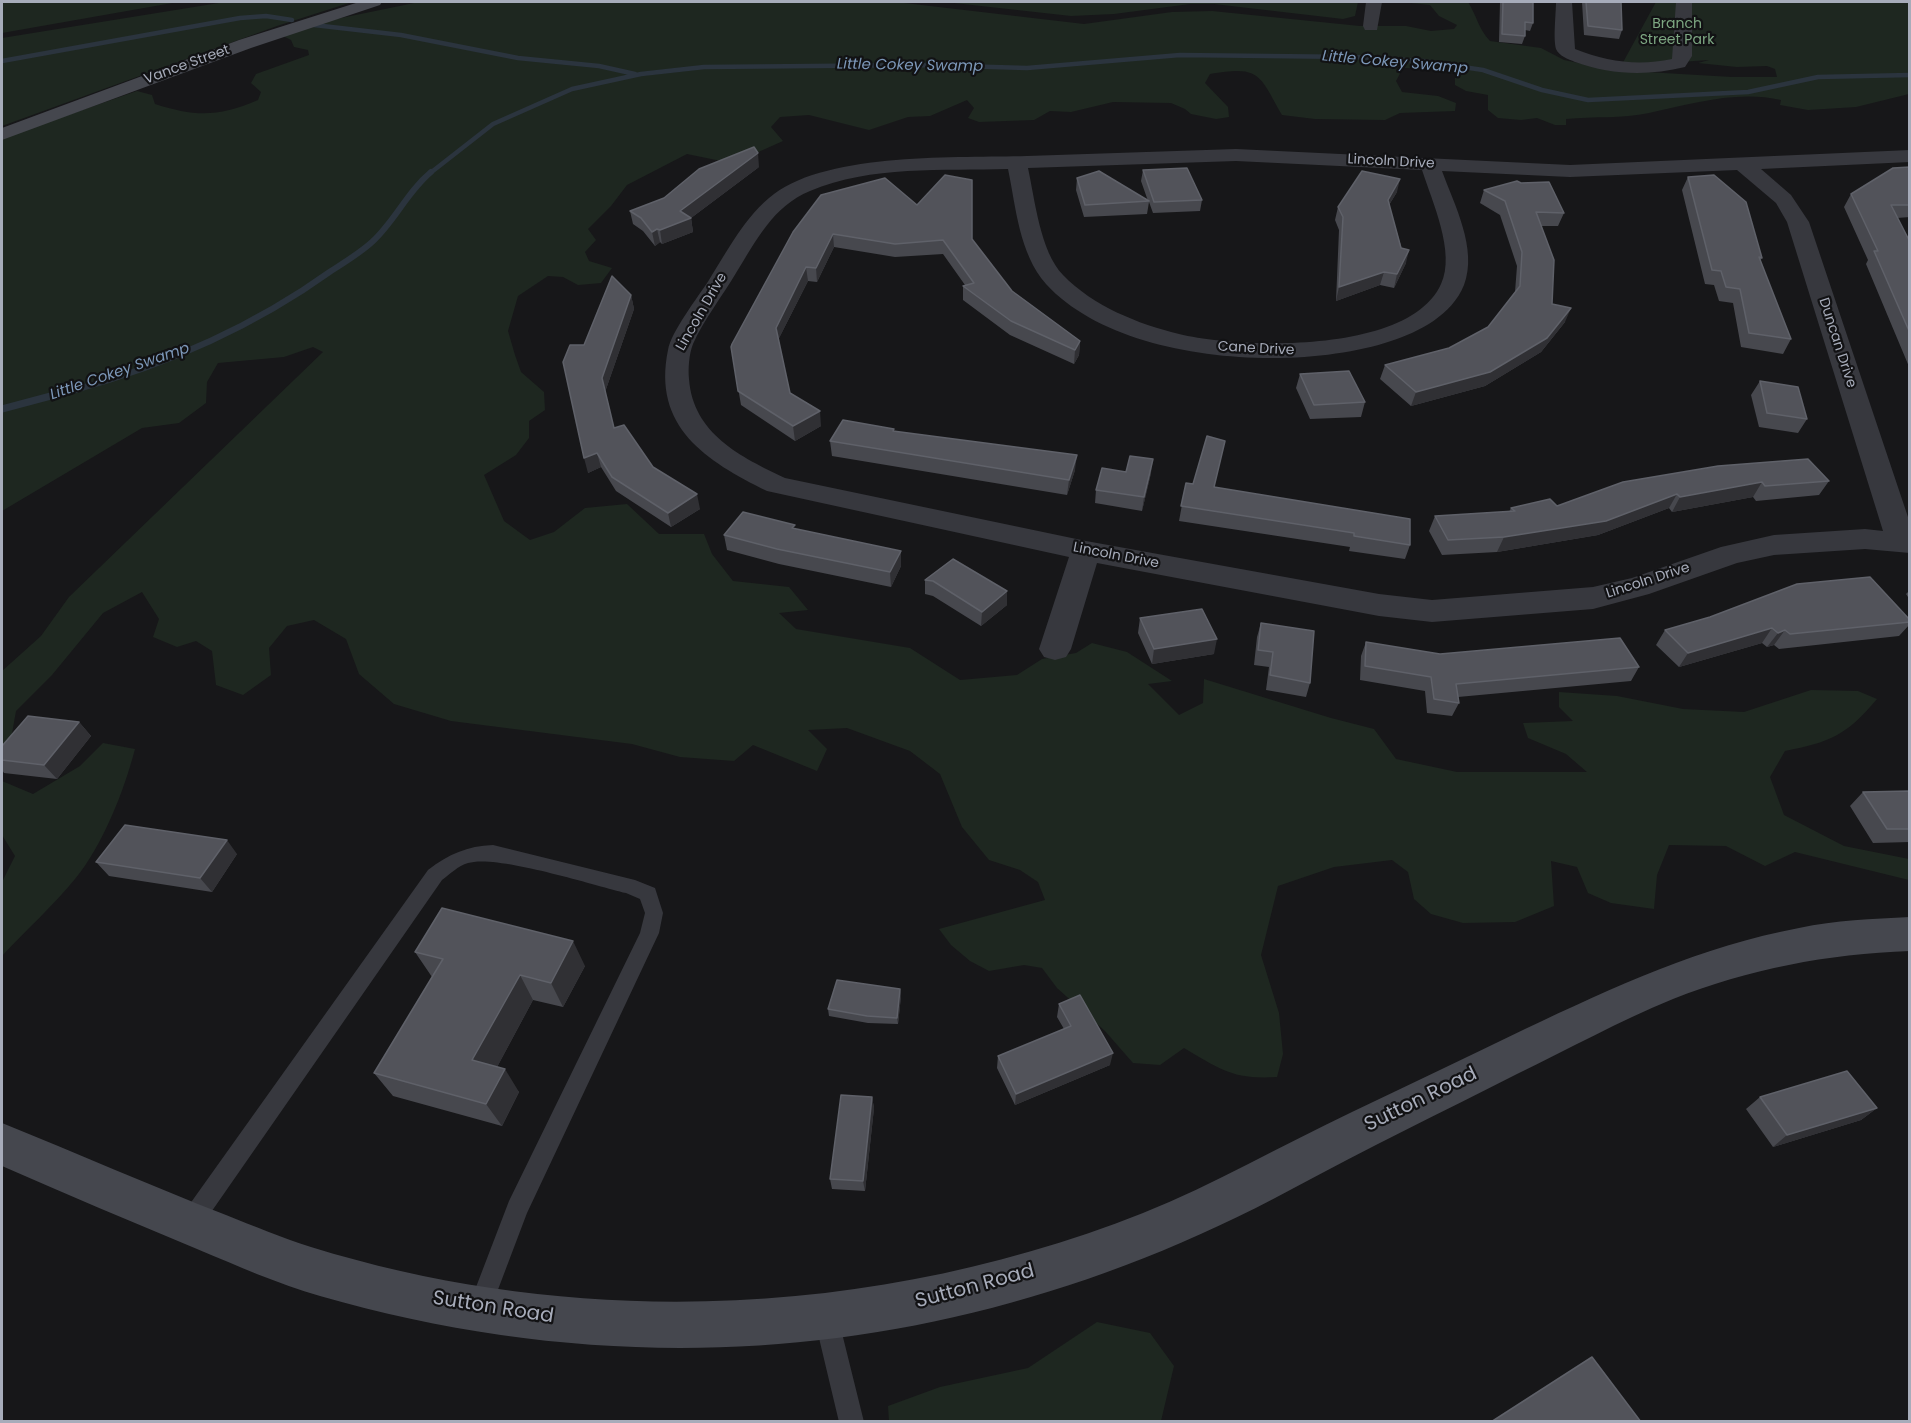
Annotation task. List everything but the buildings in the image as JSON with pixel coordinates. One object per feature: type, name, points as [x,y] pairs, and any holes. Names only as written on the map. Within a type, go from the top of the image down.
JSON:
[{"type":"street","name":"Vance Street","points":[[2,134],[255,40],[374,2]]},
{"type":"street","points":[[1371,26],[1374,2]]},
{"type":"street","points":[[1564,2],[1565,49],[1569,53],[1588,60],[1624,69],[1648,69],[1679,63],[1683,56],[1684,2]]},
{"type":"street","name":"Lincoln Drive","points":[[1905,542],[1865,539],[1773,545],[1731,554],[1638,587],[1593,598],[1432,611],[1379,605],[1086,551],[777,485],[743,469],[713,449],[693,428],[681,406],[674,384],[675,361],[681,344],[754,226],[783,197],[801,187],[825,178],[880,166],[1236,154],[1570,171],[1910,156]]},
{"type":"street","name":"Cane Drive","points":[[1017,162],[1040,261],[1053,278],[1072,295],[1100,312],[1178,341],[1222,348],[1266,351],[1308,351],[1350,345],[1386,336],[1414,323],[1438,306],[1453,286],[1456,263],[1454,240],[1430,164]]},
{"type":"street","name":"Duncan Drive","points":[[1743,164],[1784,199],[1798,222],[1905,542]]},
{"type":"street","points":[[1055,649],[1086,551]]},
{"type":"street","name":"Sutton Road","points":[[2,1144],[190,1223],[315,1272],[401,1293],[480,1309],[569,1319],[662,1324],[750,1324],[826,1316],[900,1306],[986,1287],[1074,1261],[1192,1215],[1413,1103],[1661,986],[1728,963],[1788,948],[1847,937],[1910,934]]},
{"type":"lane","points":[[190,1223],[435,875],[455,860],[474,853],[494,853],[628,886],[648,894],[654,913],[649,933],[517,1209],[480,1309]]},
{"type":"lane","points":[[826,1316],[852,1422]]},
{"type":"green space","points":[[2,2],[178,2],[2,33]]},
{"type":"green space","points":[[225,2],[352,2],[277,26],[2,126],[2,38]]},
{"type":"green space","name":"Branch Street Park","points":[[419,2],[896,2],[1084,24],[1172,12],[1212,11],[1360,26],[1406,26],[1431,31],[1454,29],[1457,25],[1439,16],[1430,5],[1402,2],[1468,2],[1490,41],[1541,48],[1564,60],[1612,70],[1732,77],[1777,77],[1775,69],[1767,66],[1737,67],[1698,63],[1709,60],[1621,66],[1656,2],[1909,2],[1909,94],[1856,107],[1808,110],[1780,105],[1781,100],[1764,97],[1731,97],[1639,115],[1566,119],[1566,125],[1555,125],[1537,118],[1521,120],[1498,118],[1488,110],[1488,95],[1466,91],[1455,85],[1455,74],[1439,68],[1403,68],[1396,81],[1402,92],[1438,96],[1456,103],[1455,111],[1400,113],[1385,120],[1315,119],[1282,115],[1263,82],[1249,72],[1240,71],[1210,74],[1205,83],[1228,107],[1229,117],[1216,119],[1191,114],[1171,103],[1113,102],[1071,112],[1050,111],[1034,120],[979,122],[968,118],[974,108],[967,100],[930,116],[908,117],[869,130],[809,115],[780,117],[771,127],[783,141],[745,158],[726,162],[687,154],[627,185],[611,206],[588,229],[596,240],[585,252],[589,261],[612,268],[601,283],[578,285],[563,277],[548,276],[518,296],[508,331],[521,372],[544,392],[545,410],[529,421],[529,438],[516,455],[484,475],[504,521],[530,540],[554,532],[585,508],[627,504],[659,534],[704,534],[712,554],[733,581],[789,587],[808,610],[779,613],[796,629],[910,648],[960,680],[1017,675],[1042,659],[1076,653],[1092,643],[1127,652],[1172,681],[1148,684],[1179,715],[1203,703],[1204,679],[1374,729],[1396,759],[1457,772],[1587,772],[1566,754],[1528,738],[1523,723],[1573,721],[1559,707],[1559,692],[1617,696],[1683,709],[1744,712],[1811,690],[1858,691],[1877,699],[1856,721],[1836,736],[1785,751],[1770,777],[1784,815],[1844,846],[1909,859],[1909,880],[1795,852],[1765,866],[1726,846],[1669,845],[1657,875],[1654,909],[1611,903],[1588,893],[1577,867],[1551,861],[1554,906],[1515,922],[1463,923],[1431,914],[1414,899],[1408,872],[1392,860],[1334,867],[1278,886],[1261,955],[1279,1013],[1283,1054],[1277,1077],[1249,1077],[1228,1072],[1184,1048],[1160,1065],[1133,1063],[1105,1031],[1057,988],[1042,968],[1024,965],[989,971],[970,961],[951,945],[939,929],[1045,900],[1038,882],[1020,870],[989,860],[962,827],[940,774],[910,751],[847,728],[808,730],[827,749],[817,771],[753,745],[734,761],[680,757],[632,744],[451,721],[394,704],[359,674],[346,639],[314,620],[287,626],[269,648],[271,675],[243,695],[216,685],[212,651],[196,641],[177,647],[153,637],[159,619],[142,592],[103,613],[52,675],[16,711],[11,739],[2,758],[2,671],[41,636],[69,597],[323,352],[313,347],[284,357],[218,363],[207,382],[206,403],[179,423],[142,428],[2,511],[2,138],[137,91],[152,95],[155,104],[195,113],[219,112],[244,106],[258,100],[261,92],[251,83],[256,74],[309,55],[308,50],[294,47],[291,40],[281,35],[307,25]]},
{"type":"green space","points":[[945,2],[1358,2],[1355,16],[1343,19],[1214,4],[1190,4],[1114,14],[1071,16]]},
{"type":"green space","points":[[103,743],[135,749],[119,800],[103,834],[75,879],[2,956],[2,882],[15,856],[2,835],[2,781],[33,794],[80,766]]},
{"type":"green space","points":[[1097,1322],[1150,1333],[1174,1366],[1161,1421],[889,1421],[888,1406],[940,1387],[1028,1368]]},
{"type":"waterway","points":[[2,61],[240,18],[266,16],[292,20]]},
{"type":"waterway","points":[[314,25],[401,35],[518,58],[599,66],[635,74]]},
{"type":"waterway","name":"Little Cokey Swamp","points":[[429,174],[493,124],[572,89],[641,74],[704,67],[924,65],[1027,68],[1180,55],[1355,57],[1423,61],[1483,70],[1542,90],[1588,100],[1748,92],[1818,77],[1910,75]]},
{"type":"waterway","name":"Little Cokey Swamp","points":[[71,391],[174,357],[271,310],[372,242],[429,174]]},
{"type":"waterway","name":"Little Cokey Swamp","points":[[2,409],[77,389]]}]
